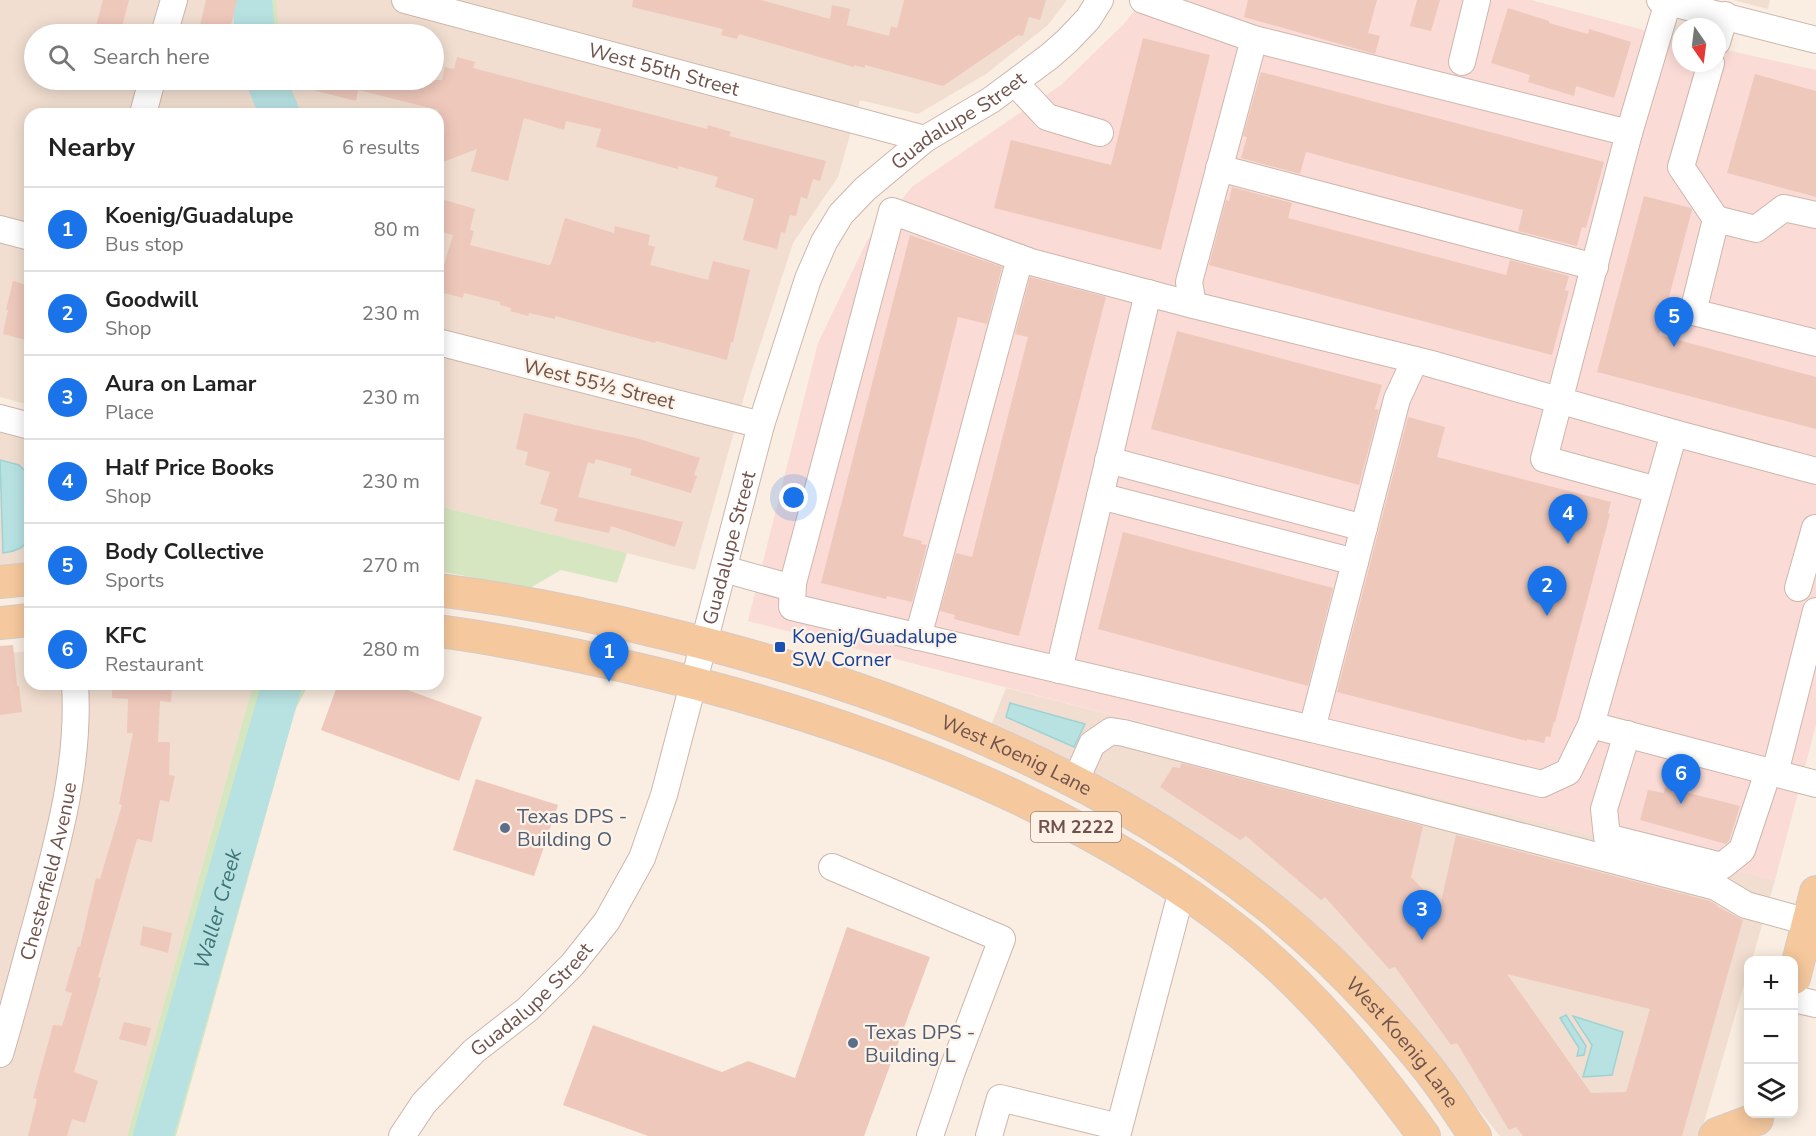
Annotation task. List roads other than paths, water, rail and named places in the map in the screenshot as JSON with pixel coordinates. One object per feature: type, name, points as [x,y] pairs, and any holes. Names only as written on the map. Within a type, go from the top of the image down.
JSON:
[{"type":"main road","points":[[0,582],[24,580]]},
{"type":"main road","name":"West Koenig Lane","points":[[444,591],[540,606],[705,642],[775,662],[931,717],[1007,749],[1075,782],[1146,820],[1265,903],[1374,1006],[1428,1068],[1475,1136]]},
{"type":"main road","points":[[0,623],[24,621]]},
{"type":"main road","name":"West Koenig Lane","points":[[444,632],[535,646],[767,703],[851,730],[918,755],[992,786],[1058,818],[1125,853],[1182,890],[1241,934],[1298,986],[1346,1035],[1424,1136]]},
{"type":"main road","points":[[1798,964],[1813,913]]},
{"type":"main road","points":[[1715,1136],[1756,1123]]},
{"type":"street","points":[[167,24],[174,0]]},
{"type":"street","name":"West 55th Street","points":[[405,0],[925,139]]},
{"type":"street","name":"Guadalupe Street","points":[[402,1136],[424,1103],[474,1052],[528,1009],[572,965],[607,921],[642,858],[664,795],[760,425],[808,279],[824,242],[841,214],[862,192],[925,139],[991,100],[1067,42],[1088,19],[1100,0]]},
{"type":"street","points":[[1143,0],[1254,39],[1629,133]]},
{"type":"street","points":[[1462,62],[1477,0]]},
{"type":"street","points":[[1658,490],[1544,459],[1664,1],[1816,40]]},
{"type":"street","points":[[1193,305],[1189,282],[1254,39]]},
{"type":"street","points":[[1708,72],[1681,167],[1716,219],[1756,229],[1784,208],[1816,215]]},
{"type":"street","points":[[1015,83],[1047,117],[1100,133]]},
{"type":"street","points":[[145,108],[149,90]]},
{"type":"street","points":[[1219,168],[1595,267]]},
{"type":"street","points":[[862,192],[892,211],[1020,258],[1193,305],[1415,360],[1816,471]]},
{"type":"street","points":[[892,211],[792,588],[792,607],[1542,784],[1568,772],[1591,725],[1674,433]]},
{"type":"street","points":[[1716,219],[1693,312],[1816,343]]},
{"type":"street","points":[[0,229],[24,235]]},
{"type":"street","points":[[918,636],[1020,258]]},
{"type":"street","points":[[1059,670],[1148,293]]},
{"type":"street","name":"West 55½ Street","points":[[444,344],[760,425]]},
{"type":"street","points":[[1312,729],[1397,399],[1415,360]]},
{"type":"street","points":[[0,418],[24,424]]},
{"type":"street","points":[[1108,460],[1364,528]]},
{"type":"street","points":[[1100,496],[1355,562]]},
{"type":"street","points":[[1798,588],[1815,528]]},
{"type":"street","points":[[724,569],[792,588]]},
{"type":"street","points":[[1627,734],[1604,809],[1607,837],[1722,866],[1742,850],[1807,683],[1814,627]]},
{"type":"street","name":"Chesterfield Avenue","points":[[0,1054],[4,1028],[61,827],[71,771],[76,710],[75,690]]},
{"type":"street","points":[[1591,725],[1816,784]]},
{"type":"street","points":[[1075,782],[1092,744],[1111,731],[1124,733],[1716,887],[1746,904],[1813,913]]},
{"type":"street","points":[[832,867],[1002,939],[930,1136]]},
{"type":"street","points":[[989,1136],[1000,1098],[1118,1131],[1182,890]]},
{"type":"street","points":[[1798,1000],[1816,1004]]},
{"type":"water","points":[[0,460],[19,465],[24,470],[24,545],[3,553]]},
{"type":"water","points":[[1010,703],[1085,724],[1074,747],[1006,717]]},
{"type":"water","points":[[1566,1015],[1586,1046],[1584,1055],[1577,1056],[1579,1048],[1560,1018]]},
{"type":"water","points":[[1573,1016],[1623,1032],[1612,1075],[1583,1077],[1592,1045]]},
{"type":"waterway","name":"Waller Creek","points":[[252,0],[254,24]]},
{"type":"waterway","name":"Waller Creek","points":[[270,90],[278,108]]},
{"type":"waterway","name":"Waller Creek","points":[[153,1136],[280,690]]},
{"type":"place","name":"Body Collective","points":[[1674,347]]},
{"type":"place","name":"Half Price Books","points":[[1568,544]]},
{"type":"place","name":"Goodwill","points":[[1547,616]]},
{"type":"place","name":"Koenig/Guadalupe SW Corner","points":[[780,647]]},
{"type":"place","name":"Koenig/Guadalupe","points":[[609,682]]},
{"type":"place","name":"KFC","points":[[1681,804]]},
{"type":"place","name":"Texas DPS - Building O","points":[[505,828]]},
{"type":"place","name":"Aura on Lamar","points":[[1422,940]]},
{"type":"place","name":"Texas DPS - Building L","points":[[853,1043]]}]
